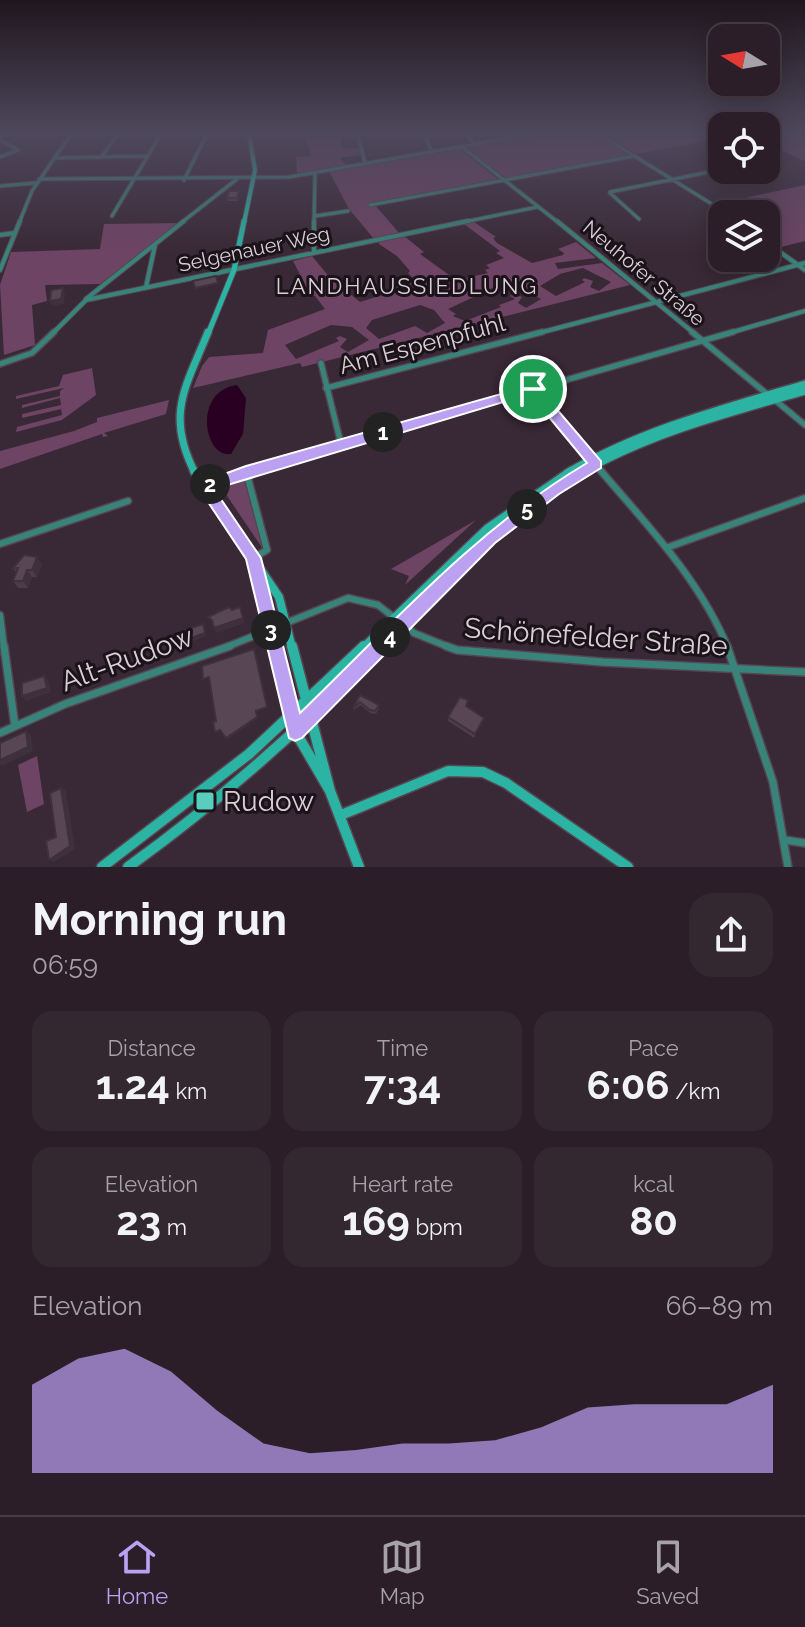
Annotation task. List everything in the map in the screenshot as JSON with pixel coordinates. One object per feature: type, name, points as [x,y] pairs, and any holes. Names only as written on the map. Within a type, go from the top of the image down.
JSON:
[{"type":"street","points":[[0,270],[42,174]]},
{"type":"street","points":[[184,180],[187,174]]},
{"type":"street","points":[[254,174],[234,270],[180,408],[183,448],[253,558],[267,571],[279,597],[330,791]]},
{"type":"street","points":[[0,186],[38,181],[134,177],[184,180],[297,174]]},
{"type":"street","points":[[314,253],[315,174]]},
{"type":"street","name":"Neuhofer Straße","points":[[496,174],[605,259],[805,425]]},
{"type":"street","points":[[370,205],[538,174]]},
{"type":"street","points":[[665,174],[708,201]]},
{"type":"street","points":[[639,219],[610,192],[699,174]]},
{"type":"street","points":[[112,216],[134,177]]},
{"type":"street","points":[[0,364],[32,353],[86,300],[238,178]]},
{"type":"street","name":"Selgenauer Weg","points":[[86,300],[537,207]]},
{"type":"street","points":[[315,216],[348,211]]},
{"type":"street","points":[[0,235],[15,233]]},
{"type":"street","points":[[146,287],[157,246],[154,245]]},
{"type":"street","points":[[780,252],[805,270]]},
{"type":"street","name":"Am Espenpfuhl","points":[[326,388],[805,263]]},
{"type":"street","points":[[205,486],[246,471],[805,311]]},
{"type":"street","points":[[321,363],[341,444]]},
{"type":"street","points":[[102,867],[206,790],[292,716],[436,574],[504,520],[594,462],[805,384]]},
{"type":"street","points":[[533,389],[666,548],[706,602],[737,669],[773,782],[788,867]]},
{"type":"street","points":[[772,398],[805,391]]},
{"type":"street","points":[[246,471],[267,550],[253,558]]},
{"type":"street","points":[[666,548],[805,498]]},
{"type":"street","points":[[0,544],[128,501]]},
{"type":"street","points":[[128,867],[214,803],[311,717],[504,520]]},
{"type":"street","points":[[253,558],[295,731],[330,791],[359,867]]},
{"type":"street","points":[[436,574],[445,581]]},
{"type":"street","name":"Schönefelder Straße","points":[[287,624],[348,598],[378,605],[402,625],[444,646],[499,655],[805,672]]},
{"type":"street","points":[[0,615],[15,726]]},
{"type":"street","name":"Alt-Rudow","points":[[0,733],[131,679],[287,624]]},
{"type":"street","points":[[341,815],[448,771],[483,772],[506,783],[628,867]]},
{"type":"street","points":[[206,790],[214,803]]},
{"type":"street","points":[[785,840],[805,843]]},
{"type":"shaded area","points":[[331,174],[492,174],[499,180],[375,205],[400,234],[374,239],[349,209]]},
{"type":"shaded area","points":[[501,174],[531,174],[507,179]]},
{"type":"shaded area","points":[[805,185],[805,241],[780,247],[780,200],[736,200]]},
{"type":"shaded area","points":[[474,222],[496,237],[493,238],[497,243],[532,263],[563,255],[558,249],[576,242],[596,258],[555,263],[558,269],[602,263],[630,285],[302,367],[300,363],[193,388],[209,357],[263,353],[268,330],[325,309],[315,296],[311,296],[293,261],[312,256],[331,279],[360,302],[398,290],[394,285],[414,279],[397,256],[379,241],[404,236],[424,252],[420,254],[456,280],[488,273],[485,270],[490,268],[486,265],[504,258],[496,253],[500,251],[464,224]],"holes":[[[583,268],[611,282],[599,291],[590,287],[593,281],[584,278],[582,280],[585,282],[556,296],[540,286],[560,274]],[[508,281],[541,299],[526,308],[518,303],[522,297],[513,294],[510,296],[515,299],[499,305],[501,307],[465,321],[453,316],[456,314],[448,309]],[[420,305],[434,310],[445,323],[427,333],[415,326],[379,339],[366,328],[372,320]],[[331,325],[352,327],[369,340],[348,352],[340,347],[347,339],[340,336],[336,338],[339,341],[296,359],[285,345]]]},
{"type":"shaded area","points":[[180,223],[100,284],[45,285],[47,301],[32,305],[35,345],[4,355],[0,285],[11,252],[100,249],[104,224]]},
{"type":"shaded area","points":[[92,368],[96,395],[62,420],[16,432],[17,427],[62,415],[61,409],[22,418],[22,414],[61,405],[60,398],[22,408],[22,405],[60,396],[64,388],[16,399],[16,396],[59,386],[63,375]]},
{"type":"shaded area","points":[[237,385],[246,398],[243,434],[231,454],[222,453],[209,436],[208,411],[213,399],[223,390]]},
{"type":"shaded area","points":[[169,400],[166,414],[104,433],[108,436],[103,437],[102,434],[0,469],[0,451],[74,431],[97,422],[97,418]]},
{"type":"shaded area","points":[[245,476],[263,549],[221,487]]},
{"type":"shaded area","points":[[476,520],[405,585],[409,576],[391,569]]},
{"type":"shaded area","points":[[37,756],[44,804],[27,812],[18,765]]},
{"type":"building","points":[[229,191],[239,191],[237,198],[227,198]]},
{"type":"building","points":[[216,276],[218,283],[195,288],[193,281]]},
{"type":"building","points":[[63,288],[61,299],[50,301],[51,290]]},
{"type":"building","points":[[24,555],[37,557],[32,570],[27,570],[23,581],[13,581],[18,568],[13,568]]},
{"type":"building","points":[[229,607],[232,610],[240,607],[243,618],[214,628],[208,617]]},
{"type":"building","points":[[203,624],[205,633],[186,640],[185,630]]},
{"type":"building","points":[[254,649],[267,707],[256,711],[257,717],[226,738],[220,730],[215,732],[209,677],[203,679],[202,666]]},
{"type":"building","points":[[44,676],[47,688],[22,696],[22,683]]},
{"type":"building","points":[[360,695],[379,705],[375,711],[360,702],[353,708]]},
{"type":"building","points":[[460,697],[468,700],[466,706],[484,718],[475,734],[448,717]]},
{"type":"building","points":[[26,731],[28,747],[0,760],[0,743]]},
{"type":"building","points":[[61,788],[70,846],[49,860],[46,841],[56,837],[50,793]]},
{"type":"place","name":"Rudow","points":[[205,801]]},
{"type":"district","name":"LANDHAUSSIEDLUNG","points":[[407,286]]},
{"type":"route","points":[[533,389],[596,465],[508,523],[464,562],[295,731],[253,558],[205,486],[246,471],[533,389]]}]
